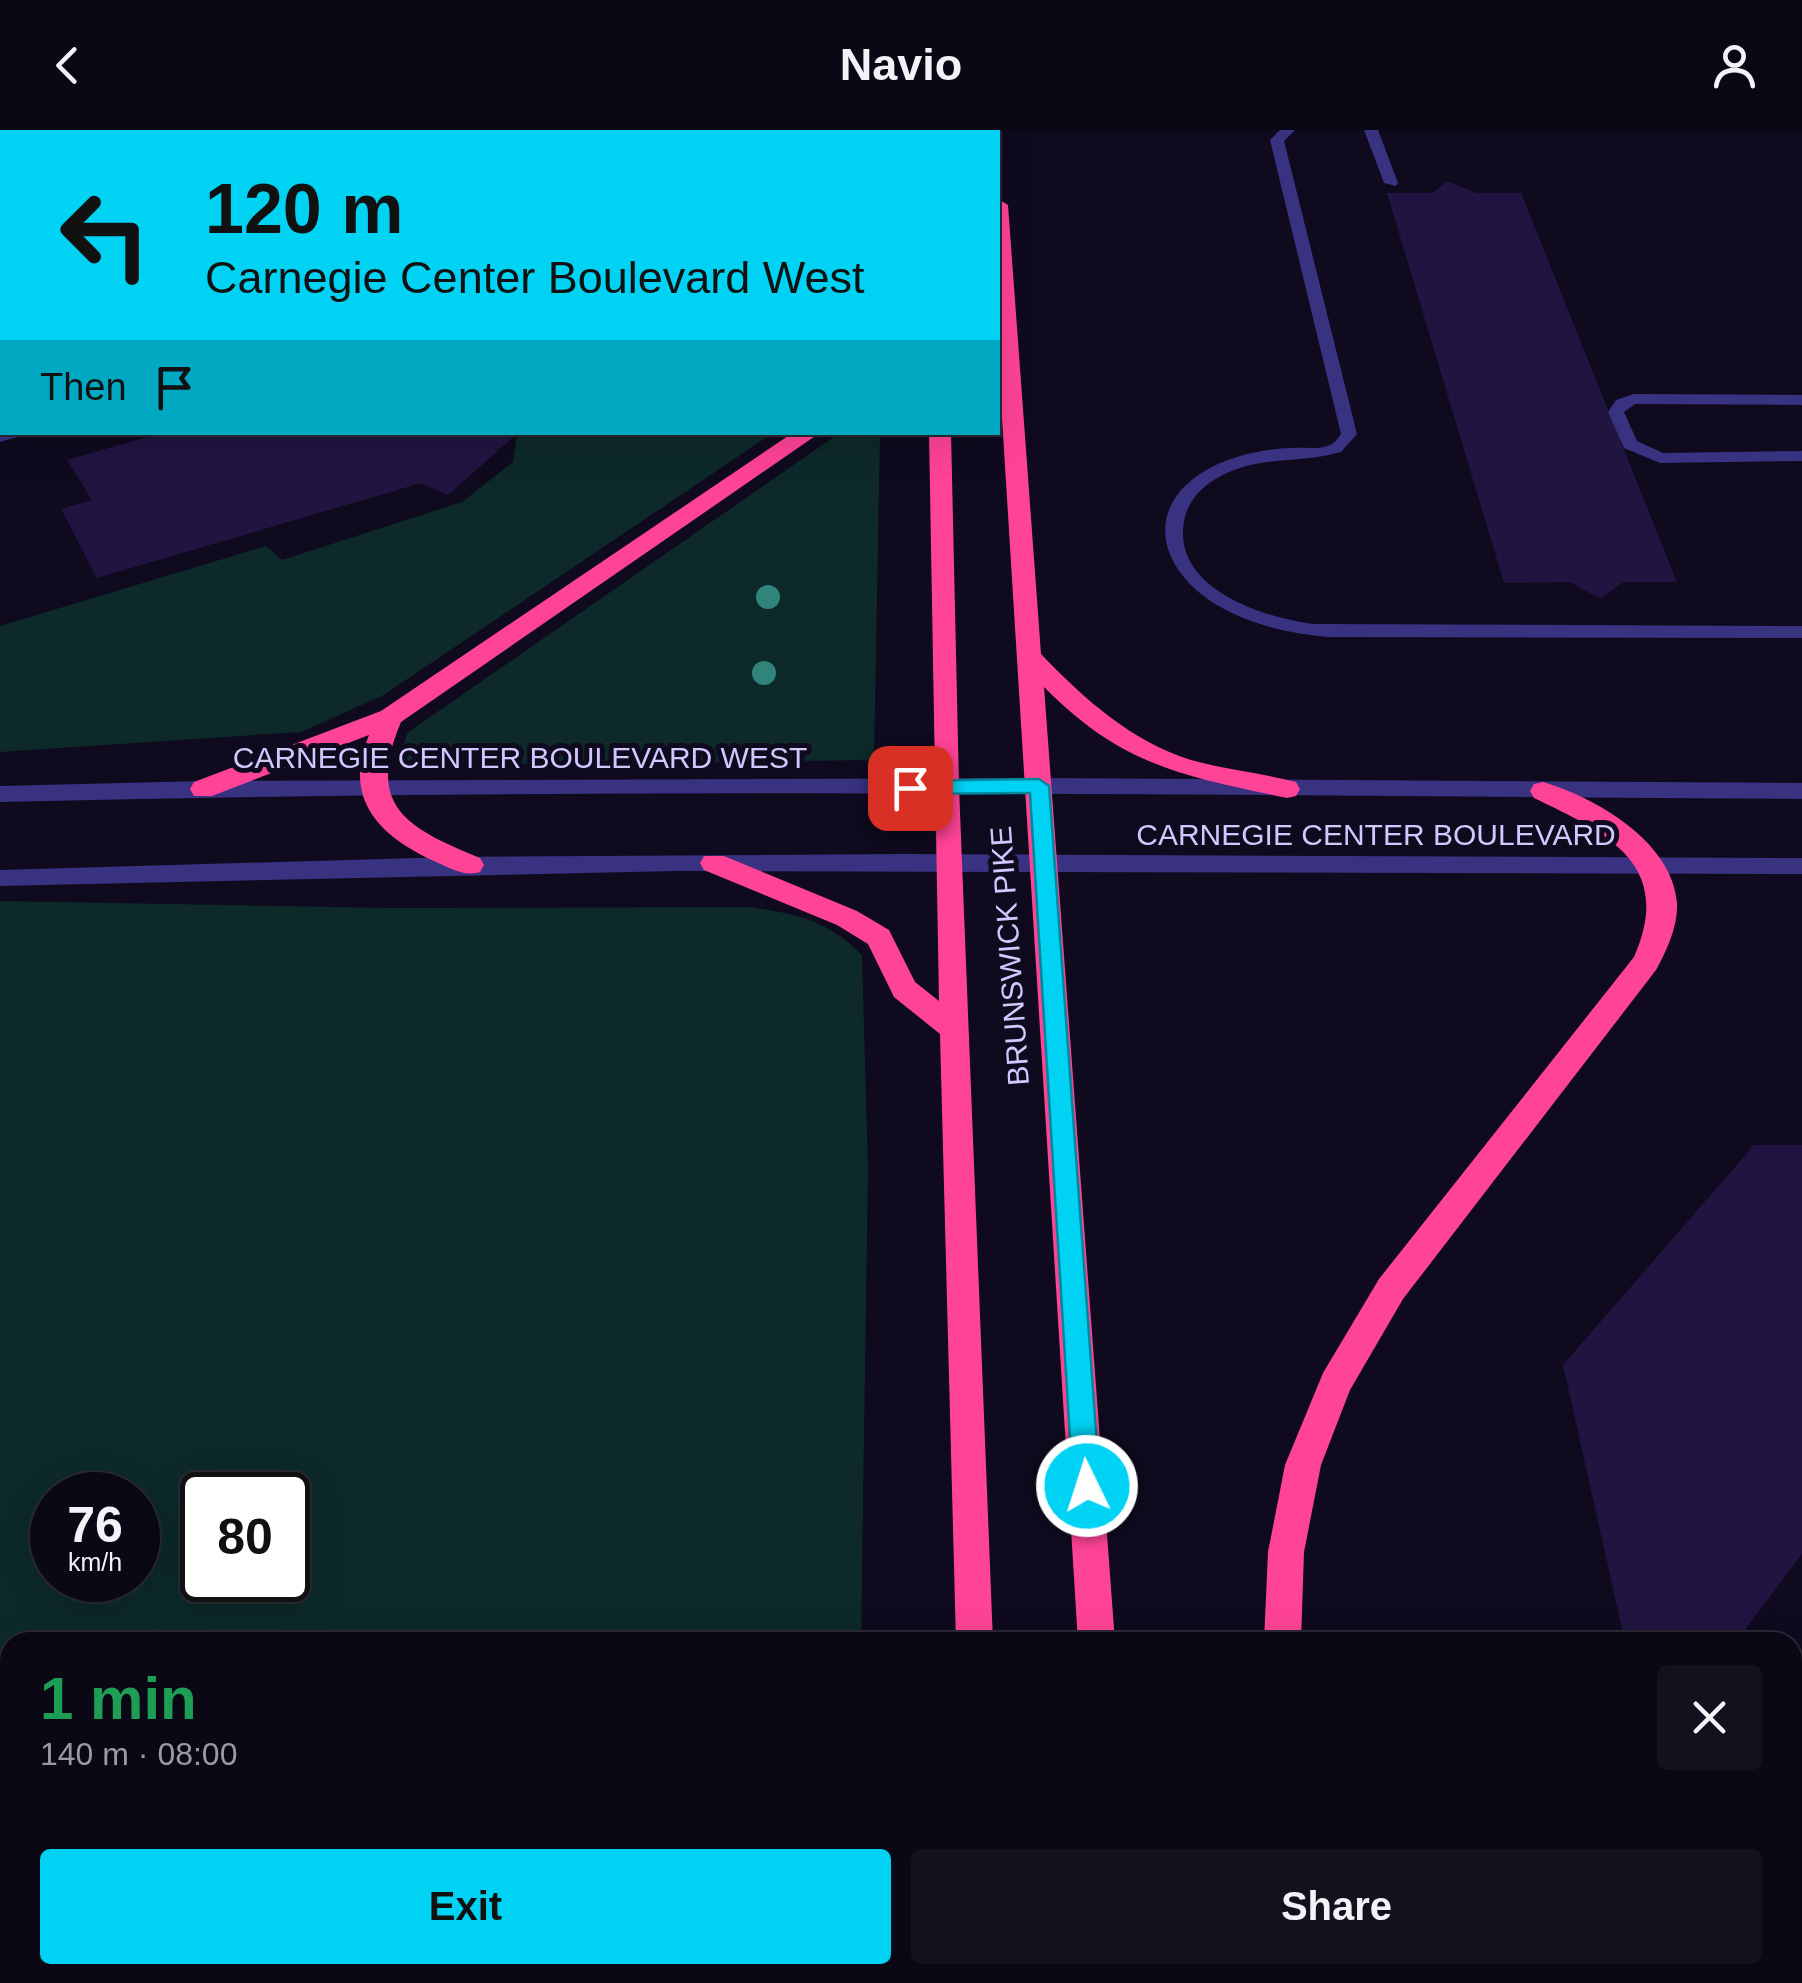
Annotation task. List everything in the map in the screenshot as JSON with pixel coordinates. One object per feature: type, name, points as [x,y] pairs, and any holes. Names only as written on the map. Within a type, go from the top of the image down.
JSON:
[{"type":"highway","name":"BRUNSWICK PIKE","points":[[1000,236],[1096,1632]]},
{"type":"highway","points":[[204,789],[390,717],[806,435]]},
{"type":"highway","name":"BRUNSWICK PIKE","points":[[940,435],[946,787],[975,1632]]},
{"type":"highway","points":[[1026,654],[1069,700],[1128,743],[1170,762],[1287,789]]},
{"type":"highway","points":[[390,717],[370,761],[373,791],[381,809],[395,826],[432,850],[470,865]]},
{"type":"highway","points":[[1282,1632],[1286,1552],[1303,1465],[1335,1384],[1390,1289],[1646,962],[1660,938],[1665,910],[1663,888],[1654,866],[1615,831],[1543,791]]},
{"type":"highway","points":[[714,862],[847,918],[879,937],[904,989],[956,1030]]},
{"type":"street","name":"CARNEGIE CENTER BOULEVARD WEST","points":[[0,794],[204,789],[1039,786]]},
{"type":"street","name":"CARNEGIE CENTER BOULEVARD","points":[[1039,786],[1802,790]]},
{"type":"street","name":"CARNEGIE CENTER BOULEVARD","points":[[949,864],[1802,866]]},
{"type":"street","points":[[0,878],[470,865],[949,864]]},
{"type":"lane","points":[[1288,130],[1277,140],[1349,434],[1341,446],[1322,452],[1250,458],[1222,468],[1182,499],[1172,536],[1177,555],[1203,587],[1245,613],[1274,624],[1327,631],[1802,632]]},
{"type":"lane","points":[[1372,130],[1391,183]]},
{"type":"lane","points":[[1802,400],[1634,399],[1622,403],[1616,412],[1630,444],[1660,458],[1802,456]]},
{"type":"green space","points":[[521,435],[770,435],[382,696],[301,732],[0,752],[0,626],[266,546],[282,560],[462,502],[513,462],[516,439]]},
{"type":"green space","points":[[837,435],[880,435],[874,760],[397,766],[407,733]]},
{"type":"green space","points":[[0,901],[391,908],[748,907],[810,920],[836,933],[862,955],[868,1168],[861,1632],[0,1632]]},
{"type":"building","points":[[1447,181],[1476,193],[1521,193],[1677,582],[1623,582],[1601,599],[1570,582],[1504,583],[1387,193],[1433,193]]},
{"type":"building","points":[[154,435],[516,435],[448,495],[421,483],[97,578],[61,509],[92,500],[67,460]]},
{"type":"building","points":[[1754,1145],[1802,1145],[1802,1554],[1744,1632],[1623,1632],[1563,1365]]},
{"type":"route","points":[[910,788],[1039,786],[1087,1486]]}]
